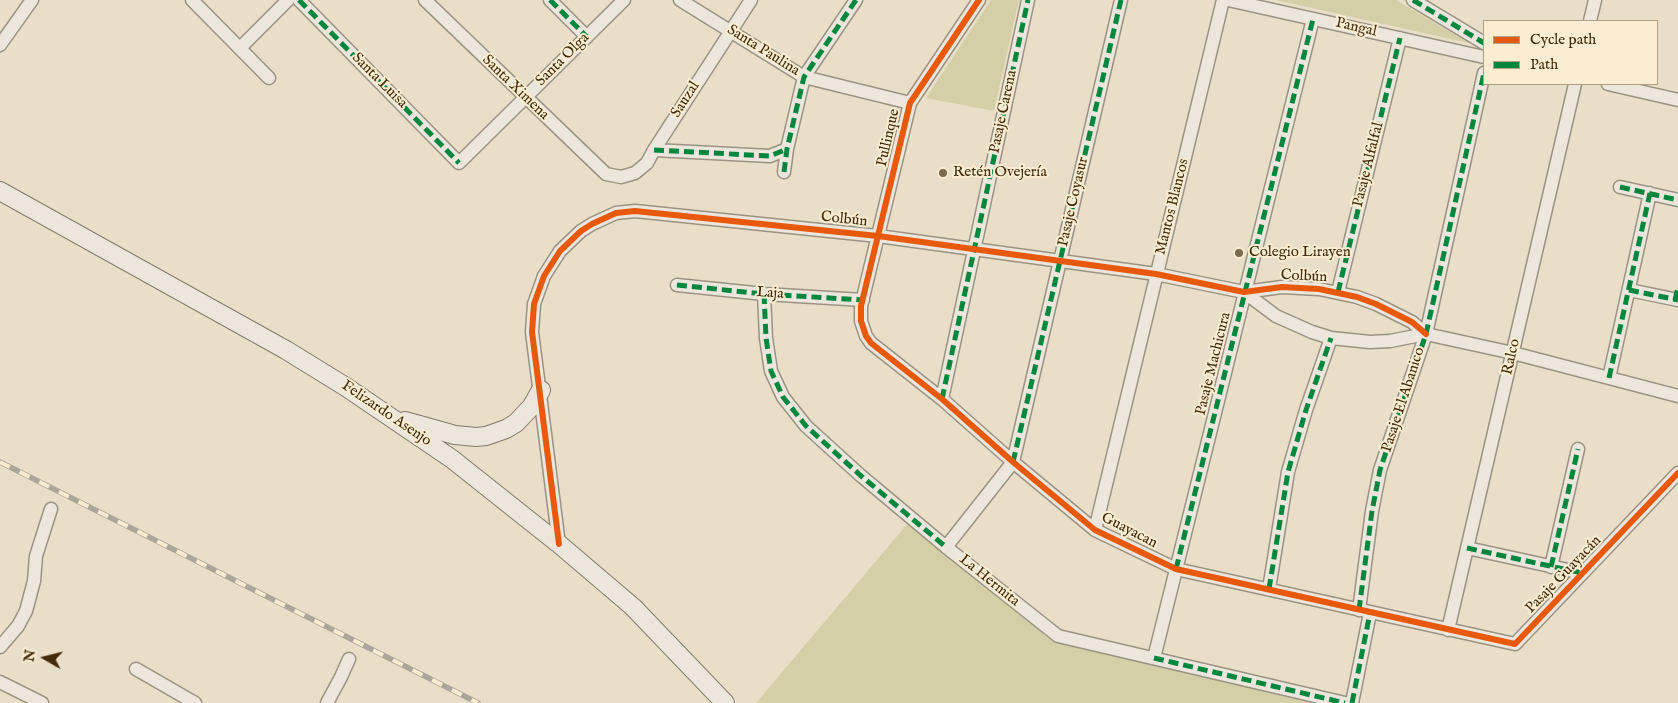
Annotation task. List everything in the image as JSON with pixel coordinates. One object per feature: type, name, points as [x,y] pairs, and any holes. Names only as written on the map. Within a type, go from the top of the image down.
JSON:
[{"type":"street","points":[[0,45],[32,0]]},
{"type":"street","points":[[192,0],[270,78]]},
{"type":"street","points":[[240,48],[288,0]]},
{"type":"street","name":"Santa Luisa","points":[[299,0],[459,163]]},
{"type":"street","name":"Santa Ximena","points":[[425,0],[606,174]]},
{"type":"street","points":[[550,0],[587,37]]},
{"type":"street","name":"Santa Olga","points":[[459,163],[624,0]]},
{"type":"street","name":"Santa Paulina","points":[[680,0],[804,77],[910,103]]},
{"type":"street","name":"Sauzal","points":[[606,174],[621,177],[635,172],[647,163],[751,0]]},
{"type":"street","points":[[784,172],[787,149],[804,77],[856,0]]},
{"type":"street","name":"Pullinque","points":[[863,300],[910,103],[979,0]]},
{"type":"street","name":"Pasaje Carena","points":[[942,400],[1028,0]]},
{"type":"street","name":"Pasaje Coyasur","points":[[1012,462],[1121,0]]},
{"type":"street","name":"Mantos Blancos","points":[[1095,530],[1223,0]]},
{"type":"street","name":"Pangal","points":[[1228,0],[1483,57]]},
{"type":"street","points":[[1413,0],[1483,42]]},
{"type":"street","points":[[1590,20],[1595,0]]},
{"type":"street","name":"Pasaje Machicura","points":[[1154,658],[1313,19]]},
{"type":"street","name":"Pasaje Alfalfal","points":[[1338,292],[1400,38]]},
{"type":"street","name":"Pasaje El Abanico","points":[[1364,612],[1372,511],[1380,470],[1426,334],[1483,78]]},
{"type":"street","name":"Ralco","points":[[1448,630],[1575,85]]},
{"type":"street","points":[[1612,85],[1678,100]]},
{"type":"street","points":[[654,150],[770,156],[787,149]]},
{"type":"street","points":[[1620,187],[1678,200]]},
{"type":"street","name":"Felizardo Asenjo","points":[[0,191],[286,350],[393,418],[452,460],[559,544],[633,607],[725,703]]},
{"type":"street","points":[[1609,378],[1650,193]]},
{"type":"street","name":"Colbún","points":[[559,544],[532,332],[534,304],[538,290],[551,263],[565,246],[581,231],[616,213],[635,211],[878,236],[975,251],[1156,274],[1244,292],[1282,287],[1319,289],[1357,297],[1394,312],[1412,322],[1426,334]]},
{"type":"street","name":"Laja","points":[[677,286],[863,300]]},
{"type":"street","points":[[1629,290],[1677,295]]},
{"type":"street","name":"Colbún","points":[[1244,292],[1260,305],[1285,320],[1331,338],[1370,342],[1399,340],[1426,334],[1513,353],[1678,396]]},
{"type":"street","name":"La Hermita","points":[[764,294],[766,338],[771,371],[783,397],[806,426],[860,475],[946,547],[1058,636],[1345,703]]},
{"type":"street","name":"Guayacan","points":[[863,300],[861,321],[866,336],[871,343],[942,400],[1012,462],[1095,530],[1176,569],[1448,630]]},
{"type":"street","points":[[1269,589],[1288,472],[1306,410],[1331,338]]},
{"type":"street","points":[[393,418],[460,436],[486,436],[506,429],[516,423],[532,406],[540,390]]},
{"type":"street","points":[[1551,567],[1578,449]]},
{"type":"street","points":[[946,547],[1012,462]]},
{"type":"street","name":"Pasaje Guayacán","points":[[1448,630],[1515,644],[1678,473]]},
{"type":"street","points":[[0,648],[18,626],[26,611],[34,582],[36,556],[51,509]]},
{"type":"street","points":[[1467,548],[1582,574]]},
{"type":"street","points":[[1352,703],[1364,612]]},
{"type":"street","points":[[327,703],[349,659]]},
{"type":"street","points":[[136,669],[195,703]]},
{"type":"street","points":[[0,682],[42,703]]},
{"type":"shaded area","points":[[991,0],[1019,0],[994,111],[926,98]]},
{"type":"shaded area","points":[[1276,0],[1396,0],[1469,43]]},
{"type":"shaded area","points":[[909,522],[1053,638],[1318,703],[756,703]]},
{"type":"railway","points":[[0,462],[478,703]]},
{"type":"marked path","points":[[299,0],[459,163]]},
{"type":"marked path","points":[[550,0],[587,37]]},
{"type":"marked path","points":[[784,172],[787,149],[804,77],[856,0]]},
{"type":"marked path","points":[[942,399],[1028,0]]},
{"type":"marked path","points":[[1013,462],[1121,0]]},
{"type":"marked path","points":[[1413,0],[1483,42]]},
{"type":"marked path","points":[[1176,569],[1313,19]]},
{"type":"marked path","points":[[1338,292],[1400,38]]},
{"type":"marked path","points":[[1359,610],[1372,511],[1380,470],[1426,334],[1483,78]]},
{"type":"marked path","points":[[654,150],[770,156],[787,149]]},
{"type":"marked path","points":[[1620,187],[1678,200]]},
{"type":"marked path","points":[[1609,378],[1650,193]]},
{"type":"marked path","points":[[677,285],[764,294],[863,300]]},
{"type":"marked path","points":[[1675,300],[1678,287]]},
{"type":"marked path","points":[[1629,290],[1678,300]]},
{"type":"marked path","points":[[764,294],[766,338],[771,371],[783,397],[806,426],[860,475],[946,547]]},
{"type":"marked path","points":[[1269,589],[1288,472],[1306,410],[1331,338]]},
{"type":"marked path","points":[[1551,567],[1578,449]]},
{"type":"marked path","points":[[1467,548],[1582,573]]},
{"type":"marked path","points":[[1352,703],[1370,613]]},
{"type":"marked path","points":[[1154,658],[1345,703]]},
{"type":"cycle path","points":[[979,0],[910,103],[861,306],[861,321],[866,336],[871,343],[942,399],[1013,462],[1095,530],[1176,569],[1515,644],[1678,473]]},
{"type":"cycle path","points":[[559,544],[532,332],[534,304],[544,276],[560,251],[581,231],[616,213],[635,211],[878,236],[1156,274],[1244,292],[1282,287],[1319,289],[1357,297],[1376,304],[1412,322],[1426,334]]},
{"type":"place","name":"Retén Ovejería","points":[[943,173]]},
{"type":"place","name":"Colegio Lirayen","points":[[1239,253]]}]
